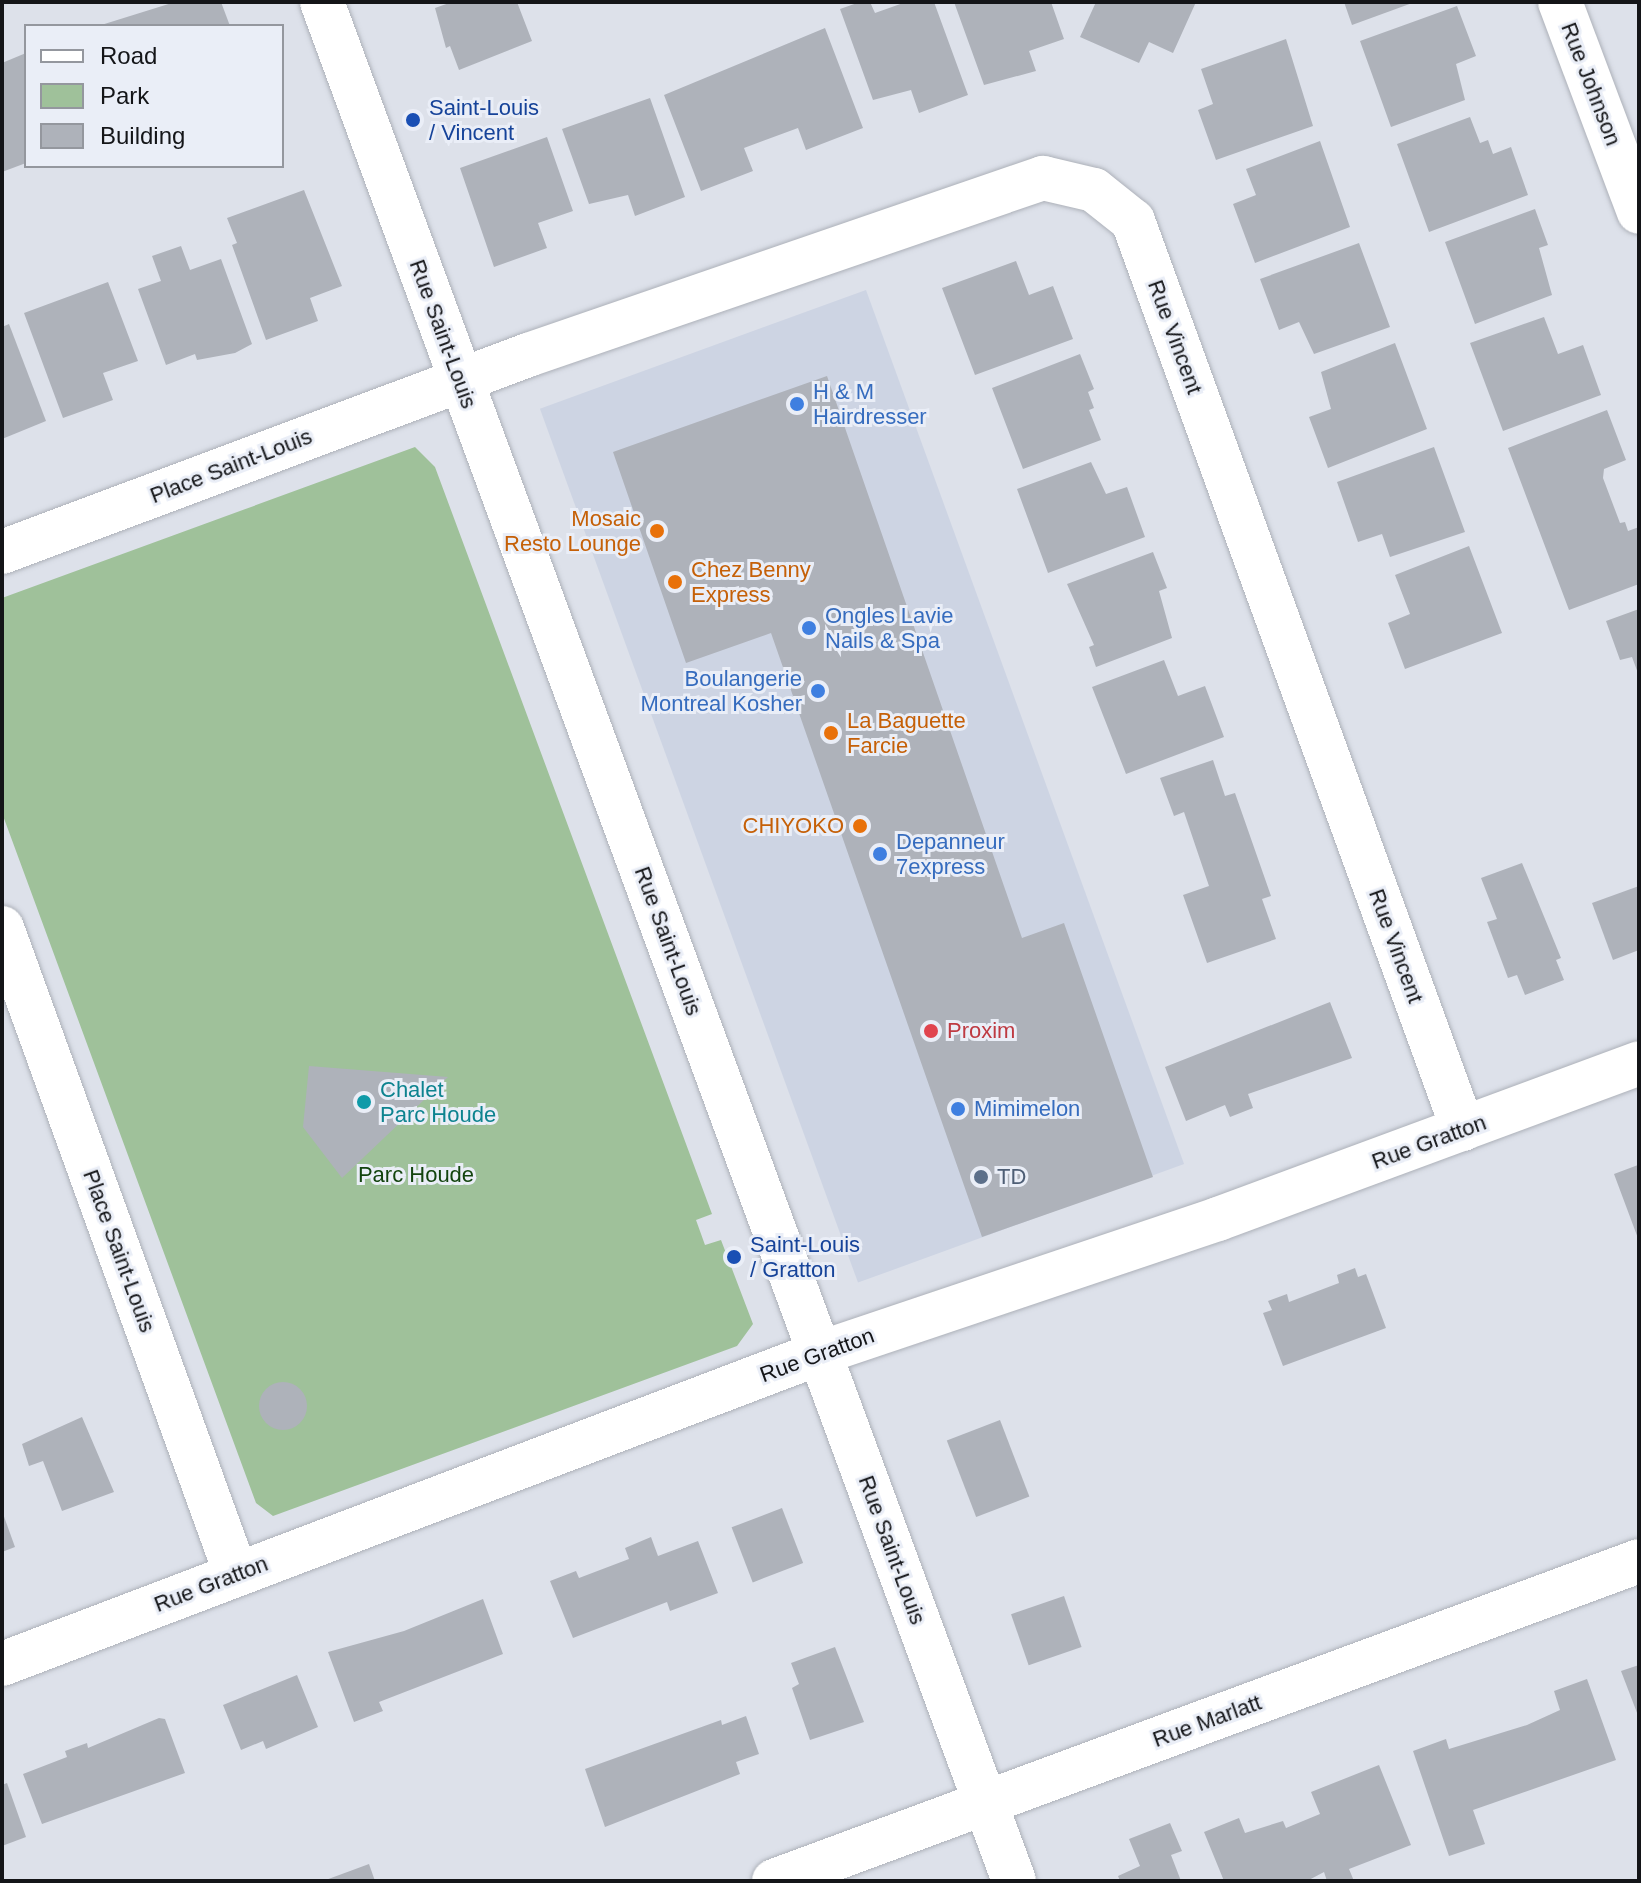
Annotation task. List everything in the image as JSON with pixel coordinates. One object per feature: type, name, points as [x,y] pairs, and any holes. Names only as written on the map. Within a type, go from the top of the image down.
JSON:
[{"type":"street","name":"Rue Saint-Louis","points":[[322,2],[1014,1881]]},
{"type":"street","name":"Rue Johnson","points":[[1560,2],[1639,212]]},
{"type":"street","name":"Rue Vincent","points":[[460,380],[1043,178],[1094,190],[1133,221],[1463,1129]]},
{"type":"street","name":"Place Saint-Louis","points":[[2,552],[460,380]]},
{"type":"street","name":"Place Saint-Louis","points":[[2,928],[236,1574]]},
{"type":"street","name":"Rue Gratton","points":[[2,1664],[820,1353],[1218,1219],[1639,1063]]},
{"type":"street","name":"Rue Marlatt","points":[[774,1881],[1639,1561]]},
{"type":"shaded area","points":[[866,290],[1184,1164],[858,1283],[540,409]]},
{"type":"green space","name":"Parc Houde","points":[[415,447],[435,467],[712,1214],[696,1220],[705,1245],[721,1240],[753,1324],[737,1346],[273,1516],[256,1503],[2,813],[2,598]]},
{"type":"building","points":[[175,2],[221,2],[229,24],[104,24]]},
{"type":"building","points":[[452,2],[517,2],[532,41],[459,70],[450,46],[446,48],[435,8]]},
{"type":"building","points":[[870,2],[875,13],[906,2],[934,2],[968,95],[919,113],[911,90],[873,100],[840,9]]},
{"type":"building","points":[[954,2],[1051,2],[1064,39],[1029,51],[1036,71],[984,85]]},
{"type":"building","points":[[1096,2],[1196,2],[1173,53],[1149,42],[1139,63],[1080,37]]},
{"type":"building","points":[[1344,2],[1415,2],[1352,25]]},
{"type":"building","points":[[1457,6],[1476,56],[1456,64],[1465,100],[1391,127],[1360,41]]},
{"type":"building","points":[[825,28],[863,128],[806,150],[798,128],[744,148],[753,171],[701,191],[664,95]]},
{"type":"building","points":[[1286,39],[1313,126],[1216,160],[1198,110],[1213,104],[1201,69]]},
{"type":"building","points":[[24,54],[24,164],[2,172],[2,63]]},
{"type":"building","points":[[650,98],[685,197],[635,216],[628,195],[589,204],[562,129]]},
{"type":"building","points":[[1470,117],[1480,143],[1488,140],[1493,154],[1511,147],[1528,195],[1429,232],[1397,144]]},
{"type":"building","points":[[547,137],[573,211],[538,223],[547,248],[494,267],[460,168]]},
{"type":"building","points":[[1320,141],[1350,227],[1255,263],[1233,204],[1256,195],[1246,169]]},
{"type":"building","points":[[304,190],[342,286],[310,298],[318,321],[266,340],[232,245],[237,243],[227,218]]},
{"type":"building","points":[[1535,209],[1548,245],[1539,248],[1552,295],[1475,324],[1445,242]]},
{"type":"building","points":[[1359,243],[1390,327],[1314,354],[1299,322],[1279,330],[1260,279]]},
{"type":"building","points":[[181,246],[190,270],[221,259],[252,344],[235,353],[197,360],[195,354],[166,365],[138,289],[161,281],[152,256]]},
{"type":"building","points":[[1016,261],[1029,295],[1053,286],[1073,339],[975,375],[942,288]]},
{"type":"building","points":[[108,282],[138,361],[103,373],[113,400],[63,418],[24,313]]},
{"type":"building","points":[[1544,317],[1558,354],[1583,345],[1601,395],[1503,431],[1470,343]]},
{"type":"building","points":[[9,324],[46,421],[2,439],[2,327]]},
{"type":"building","points":[[1395,343],[1427,429],[1328,468],[1309,417],[1331,409],[1321,372]]},
{"type":"building","points":[[1080,354],[1094,389],[1088,392],[1094,408],[1089,410],[1101,440],[1023,469],[992,388]]},
{"type":"building","points":[[827,376],[1022,938],[1064,923],[1153,1177],[982,1237],[771,633],[686,663],[613,452]]},
{"type":"building","points":[[1607,410],[1626,460],[1604,469],[1603,478],[1620,523],[1625,522],[1628,531],[1639,527],[1639,584],[1569,610],[1508,448]]},
{"type":"building","points":[[1434,447],[1465,532],[1390,557],[1382,534],[1358,542],[1337,482]]},
{"type":"building","points":[[1091,462],[1106,494],[1127,487],[1145,537],[1048,573],[1017,489]]},
{"type":"building","points":[[1469,546],[1502,633],[1405,669],[1388,623],[1410,614],[1395,575]]},
{"type":"building","points":[[1153,552],[1167,588],[1159,591],[1172,638],[1096,667],[1089,647],[1094,645],[1067,584]]},
{"type":"building","points":[[1639,609],[1639,676],[1632,657],[1620,660],[1606,621]]},
{"type":"building","points":[[1164,660],[1178,696],[1205,686],[1224,737],[1126,774],[1092,687]]},
{"type":"building","points":[[1213,760],[1225,796],[1235,793],[1271,896],[1262,899],[1276,939],[1207,963],[1183,895],[1209,886],[1184,812],[1174,816],[1160,778]]},
{"type":"building","points":[[1522,863],[1561,958],[1556,960],[1564,980],[1525,995],[1517,975],[1508,978],[1487,922],[1497,919],[1481,878]]},
{"type":"building","points":[[1639,886],[1639,950],[1613,960],[1592,903]]},
{"type":"building","points":[[1330,1002],[1352,1058],[1248,1094],[1253,1108],[1230,1117],[1225,1105],[1186,1121],[1165,1067]]},
{"type":"building","name":"Chalet Parc Houde","points":[[309,1066],[448,1077],[342,1178],[303,1127]]},
{"type":"building","points":[[1639,1157],[1639,1241],[1614,1174],[1638,1165]]},
{"type":"building","points":[[1355,1268],[1358,1277],[1366,1274],[1386,1328],[1283,1366],[1263,1313],[1272,1310],[1268,1301],[1287,1294],[1289,1302],[1339,1283],[1337,1275]]},
{"type":"building","points":[[283,1382],[300,1389],[307,1406],[300,1423],[283,1430],[266,1423],[259,1406],[266,1389]]},
{"type":"building","points":[[82,1417],[114,1492],[62,1511],[43,1461],[29,1466],[22,1444]]},
{"type":"building","points":[[1000,1420],[1029,1497],[976,1517],[947,1440]]},
{"type":"building","points":[[782,1508],[803,1563],[753,1582],[732,1527]]},
{"type":"building","points":[[2,1511],[15,1547],[2,1552]]},
{"type":"building","points":[[651,1537],[658,1556],[698,1541],[718,1593],[670,1611],[667,1602],[573,1638],[550,1581],[576,1571],[579,1578],[629,1559],[625,1548]]},
{"type":"building","points":[[1064,1596],[1082,1647],[1029,1665],[1011,1614]]},
{"type":"building","points":[[483,1599],[503,1654],[379,1702],[383,1711],[354,1722],[328,1652],[404,1631]]},
{"type":"building","points":[[835,1647],[864,1722],[810,1740],[792,1688],[799,1684],[791,1663]]},
{"type":"building","points":[[1639,1665],[1639,1718],[1621,1671]]},
{"type":"building","points":[[297,1675],[318,1727],[266,1749],[263,1741],[241,1750],[223,1705]]},
{"type":"building","points":[[1587,1679],[1616,1760],[1473,1810],[1485,1844],[1449,1856],[1413,1751],[1446,1739],[1449,1749],[1527,1725],[1560,1710],[1554,1691]]},
{"type":"building","points":[[746,1716],[759,1754],[736,1762],[740,1774],[605,1827],[585,1769],[721,1720],[722,1725]]},
{"type":"building","points":[[159,1718],[165,1719],[185,1773],[42,1824],[23,1774],[67,1757],[65,1751],[87,1743],[88,1748]]},
{"type":"building","points":[[1379,1765],[1411,1845],[1349,1869],[1354,1881],[1327,1881],[1324,1872],[1307,1881],[1224,1881],[1204,1832],[1239,1818],[1245,1833],[1283,1821],[1286,1828],[1320,1814],[1311,1792]]},
{"type":"building","points":[[7,1783],[26,1837],[2,1846],[2,1785]]},
{"type":"building","points":[[1170,1823],[1182,1851],[1171,1855],[1181,1881],[1120,1881],[1118,1876],[1140,1866],[1129,1839]]},
{"type":"building","points":[[369,1864],[375,1881],[323,1881]]},
{"type":"place","name":"Saint-Louis / Vincent","points":[[413,120]]},
{"type":"place","name":"H & M Hairdresser","points":[[797,404]]},
{"type":"place","name":"Mosaic Resto Lounge","points":[[657,531]]},
{"type":"place","name":"Chez Benny Express","points":[[675,582]]},
{"type":"place","name":"Ongles Lavie Nails & Spa","points":[[809,628]]},
{"type":"place","name":"Boulangerie Montreal Kosher","points":[[818,691]]},
{"type":"place","name":"La Baguette Farcie","points":[[831,733]]},
{"type":"place","name":"CHIYOKO","points":[[860,826]]},
{"type":"place","name":"Depanneur 7express","points":[[880,854]]},
{"type":"place","name":"Proxim","points":[[931,1031]]},
{"type":"place","name":"Chalet Parc Houde","points":[[364,1102]]},
{"type":"place","name":"Mimimelon","points":[[958,1109]]},
{"type":"place","name":"TD","points":[[981,1177]]},
{"type":"place","name":"Saint-Louis / Gratton","points":[[734,1257]]}]
